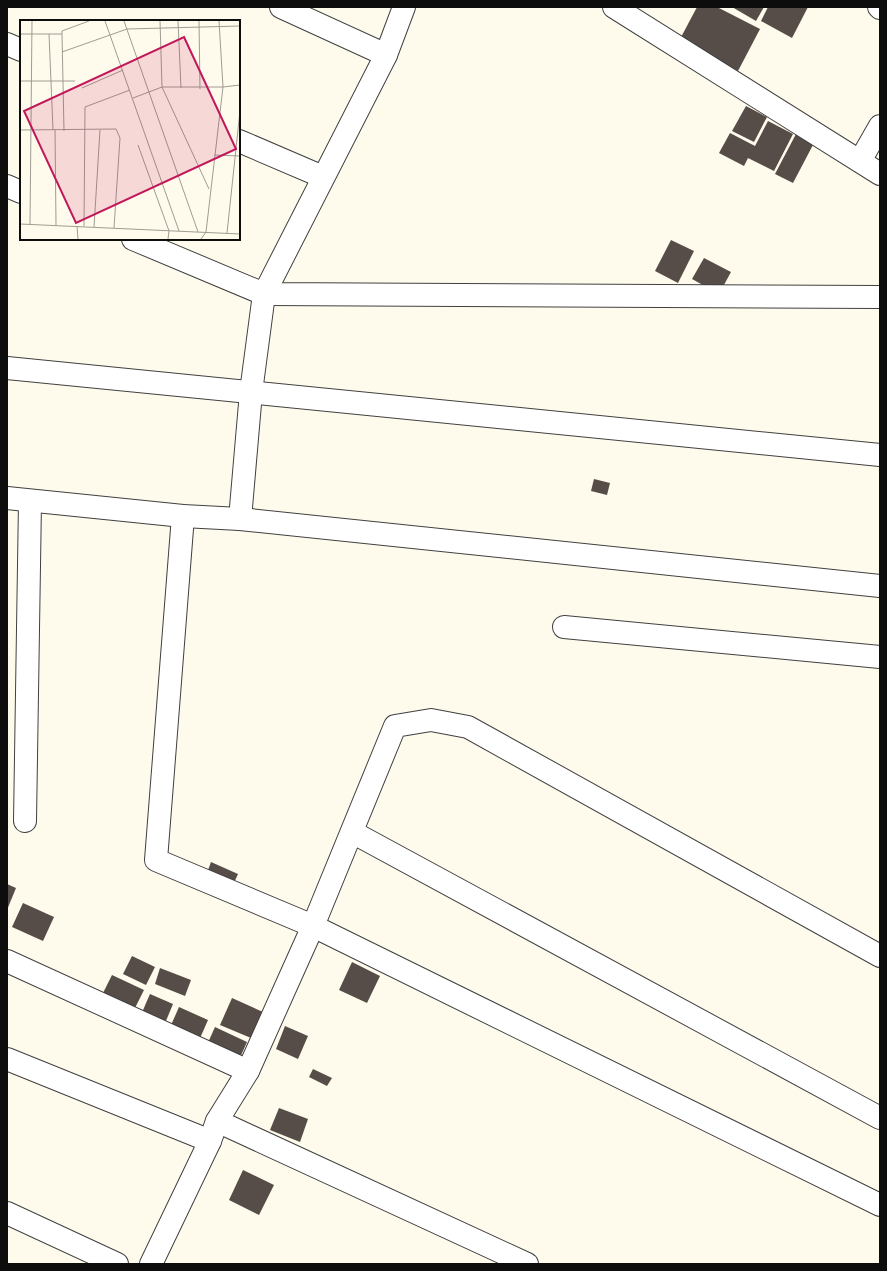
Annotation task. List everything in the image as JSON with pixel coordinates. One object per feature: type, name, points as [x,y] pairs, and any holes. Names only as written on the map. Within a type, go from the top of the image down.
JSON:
[{"type":"street","points":[[281,7],[386,55]]},
{"type":"street","points":[[240,519],[251,392],[264,294],[386,55],[404,7]]},
{"type":"street","points":[[614,7],[880,174]]},
{"type":"street","points":[[7,44],[20,50]]},
{"type":"street","points":[[860,162],[880,126]]},
{"type":"street","points":[[240,142],[323,177]]},
{"type":"street","points":[[7,186],[20,192]]},
{"type":"street","points":[[135,240],[264,294],[880,297]]},
{"type":"street","points":[[7,368],[880,455]]},
{"type":"street","points":[[7,498],[183,516],[240,519],[880,586]]},
{"type":"street","points":[[25,821],[30,501]]},
{"type":"street","points":[[183,516],[156,860],[313,926],[880,1205]]},
{"type":"street","points":[[564,627],[880,657]]},
{"type":"street","points":[[151,1264],[213,1131],[248,1071],[313,926],[395,726],[431,720],[468,727],[880,956]]},
{"type":"street","points":[[352,832],[880,1118]]},
{"type":"street","points":[[7,961],[248,1071]]},
{"type":"street","points":[[7,1059],[213,1131],[527,1264]]},
{"type":"street","points":[[7,1213],[117,1264]]},
{"type":"building","points":[[697,7],[717,7],[760,29],[738,71],[679,41]]},
{"type":"building","points":[[732,7],[764,7],[756,21]]},
{"type":"building","points":[[768,7],[808,7],[792,38],[761,21]]},
{"type":"building","points":[[746,106],[767,117],[754,142],[732,131]]},
{"type":"building","points":[[768,121],[793,134],[774,171],[748,158],[744,166],[719,153],[730,133],[755,146]]},
{"type":"building","points":[[796,134],[814,143],[793,183],[775,174]]},
{"type":"building","points":[[671,240],[694,251],[678,283],[655,271]]},
{"type":"building","points":[[704,258],[731,272],[719,294],[692,279]]},
{"type":"building","points":[[594,479],[610,483],[607,495],[591,491]]},
{"type":"building","points":[[211,862],[238,874],[233,885],[207,873]]},
{"type":"building","points":[[7,884],[16,888],[7,910]]},
{"type":"building","points":[[23,903],[54,917],[43,941],[12,927]]},
{"type":"building","points":[[132,956],[155,967],[146,985],[123,974]]},
{"type":"building","points":[[352,962],[380,976],[367,1003],[339,990]]},
{"type":"building","points":[[160,968],[191,980],[185,996],[155,984]]},
{"type":"building","points":[[112,975],[144,990],[132,1014],[100,999]]},
{"type":"building","points":[[150,994],[173,1004],[163,1028],[140,1017]]},
{"type":"building","points":[[232,998],[263,1012],[251,1038],[220,1025]]},
{"type":"building","points":[[179,1007],[208,1020],[197,1045],[168,1032]]},
{"type":"building","points":[[285,1026],[308,1036],[298,1059],[276,1049]]},
{"type":"building","points":[[215,1027],[247,1042],[238,1062],[206,1047]]},
{"type":"building","points":[[313,1069],[332,1078],[327,1086],[309,1077]]},
{"type":"building","points":[[279,1108],[308,1119],[300,1142],[270,1130]]},
{"type":"building","points":[[243,1170],[274,1185],[259,1215],[229,1200]]}]
